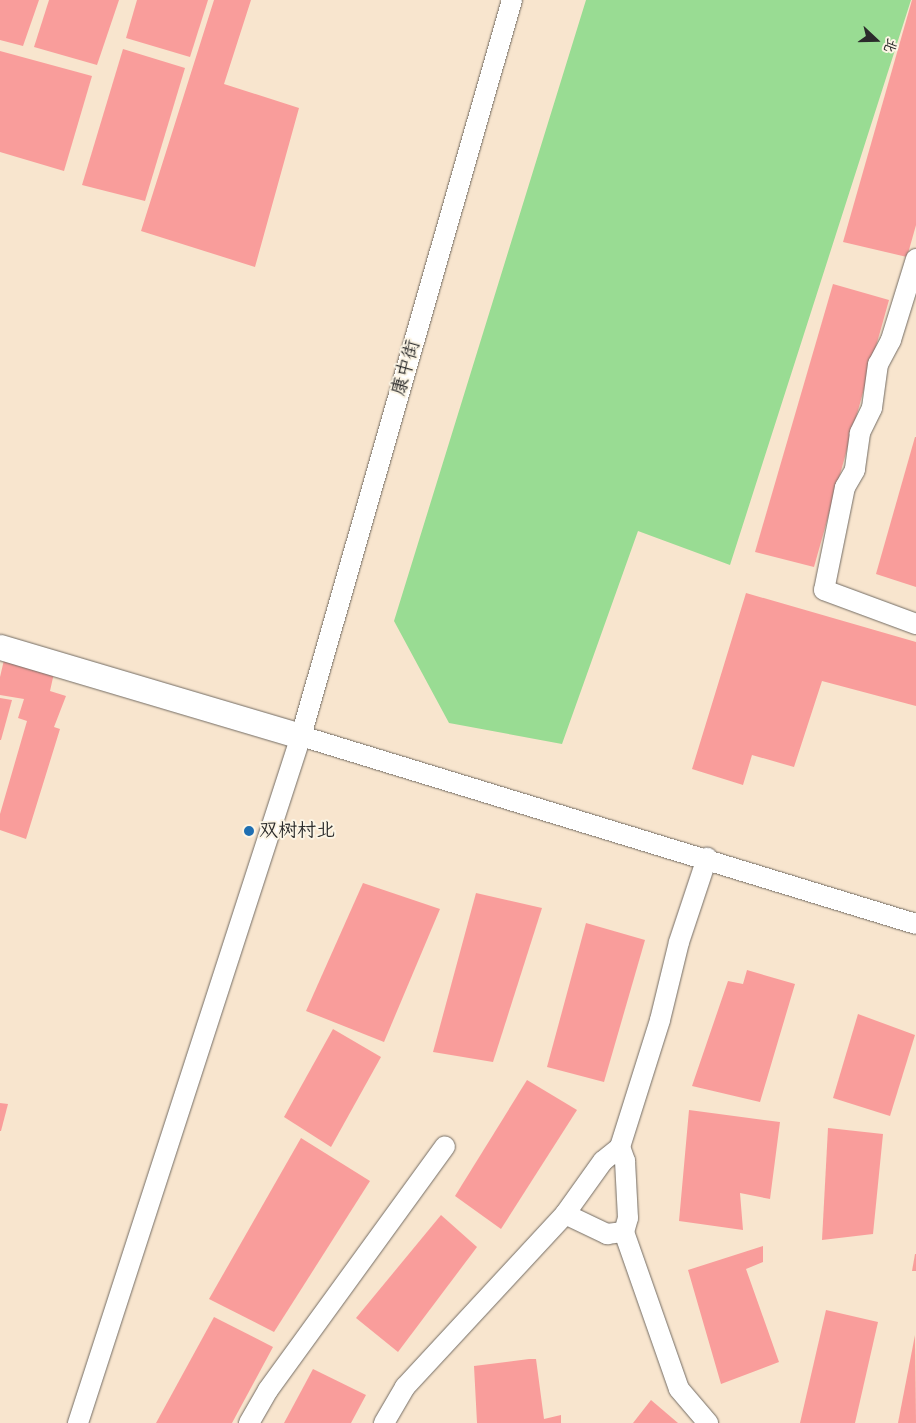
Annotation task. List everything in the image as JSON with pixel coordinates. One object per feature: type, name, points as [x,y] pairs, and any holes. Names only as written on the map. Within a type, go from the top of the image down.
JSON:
[{"type":"street","name":"康中街","points":[[78,1423],[300,736],[512,0]]},
{"type":"street","points":[[916,259],[891,340],[878,364],[872,408],[860,433],[854,470],[845,486],[824,590],[916,624]]},
{"type":"street","points":[[0,647],[708,859],[915,918]]},
{"type":"street","points":[[384,1423],[405,1387],[566,1214],[603,1161],[620,1147],[660,1020],[679,942],[708,859]]},
{"type":"street","points":[[249,1423],[268,1390],[445,1146]]},
{"type":"street","points":[[620,1147],[625,1161],[628,1218],[624,1232],[679,1389],[708,1423]]},
{"type":"street","points":[[566,1214],[607,1234],[624,1232]]},
{"type":"green space","points":[[586,0],[911,0],[730,565],[638,531],[562,744],[449,723],[394,621]]},
{"type":"building","points":[[0,0],[39,0],[23,46],[0,40]]},
{"type":"building","points":[[49,0],[119,0],[97,65],[34,47]]},
{"type":"building","points":[[137,0],[208,0],[190,57],[126,38]]},
{"type":"building","points":[[214,0],[251,0],[224,84],[299,108],[255,267],[141,231]]},
{"type":"building","points":[[912,0],[916,0],[916,225],[907,257],[843,242]]},
{"type":"building","points":[[123,49],[185,68],[145,201],[82,185]]},
{"type":"building","points":[[0,51],[92,76],[64,171],[0,152]]},
{"type":"building","points":[[833,284],[889,300],[814,567],[755,552]]},
{"type":"building","points":[[916,437],[916,587],[876,574]]},
{"type":"building","points":[[746,593],[916,642],[916,706],[822,681],[794,767],[752,755],[743,785],[692,769]]},
{"type":"building","points":[[4,660],[54,673],[50,691],[66,696],[54,727],[60,729],[26,839],[0,830],[0,814],[27,721],[18,718],[24,699],[0,695],[0,677]]},
{"type":"building","points":[[0,698],[12,700],[1,740],[0,740]]},
{"type":"building","points":[[363,883],[440,909],[384,1042],[306,1011]]},
{"type":"building","points":[[476,893],[542,908],[493,1062],[433,1052]]},
{"type":"building","points":[[586,923],[645,940],[604,1082],[547,1067]]},
{"type":"building","points":[[747,970],[795,984],[760,1102],[692,1086],[728,981],[743,984]]},
{"type":"building","points":[[858,1014],[915,1035],[890,1116],[833,1098]]},
{"type":"building","points":[[333,1029],[381,1057],[331,1147],[284,1117]]},
{"type":"building","points":[[527,1080],[577,1110],[501,1229],[455,1196]]},
{"type":"building","points":[[0,1103],[8,1104],[1,1131],[0,1131]]},
{"type":"building","points":[[689,1110],[780,1122],[770,1199],[740,1193],[743,1230],[679,1221]]},
{"type":"building","points":[[828,1128],[883,1134],[873,1234],[822,1240]]},
{"type":"building","points":[[301,1138],[370,1181],[274,1332],[209,1299]]},
{"type":"building","points":[[441,1215],[477,1247],[398,1352],[356,1318]]},
{"type":"building","points":[[763,1246],[763,1262],[746,1269],[779,1362],[721,1384],[688,1270]]},
{"type":"building","points":[[915,1254],[916,1271],[912,1271]]},
{"type":"building","points":[[826,1310],[878,1322],[855,1423],[800,1423]]},
{"type":"building","points":[[214,1317],[273,1347],[232,1423],[156,1423]]},
{"type":"building","points":[[915,1335],[916,1423],[898,1423]]},
{"type":"building","points":[[536,1359],[544,1419],[561,1415],[561,1423],[477,1423],[474,1366]]},
{"type":"building","points":[[313,1369],[366,1395],[351,1423],[284,1423]]},
{"type":"building","points":[[651,1400],[678,1423],[633,1423]]},
{"type":"place","name":"双树村北","points":[[249,831]]}]
